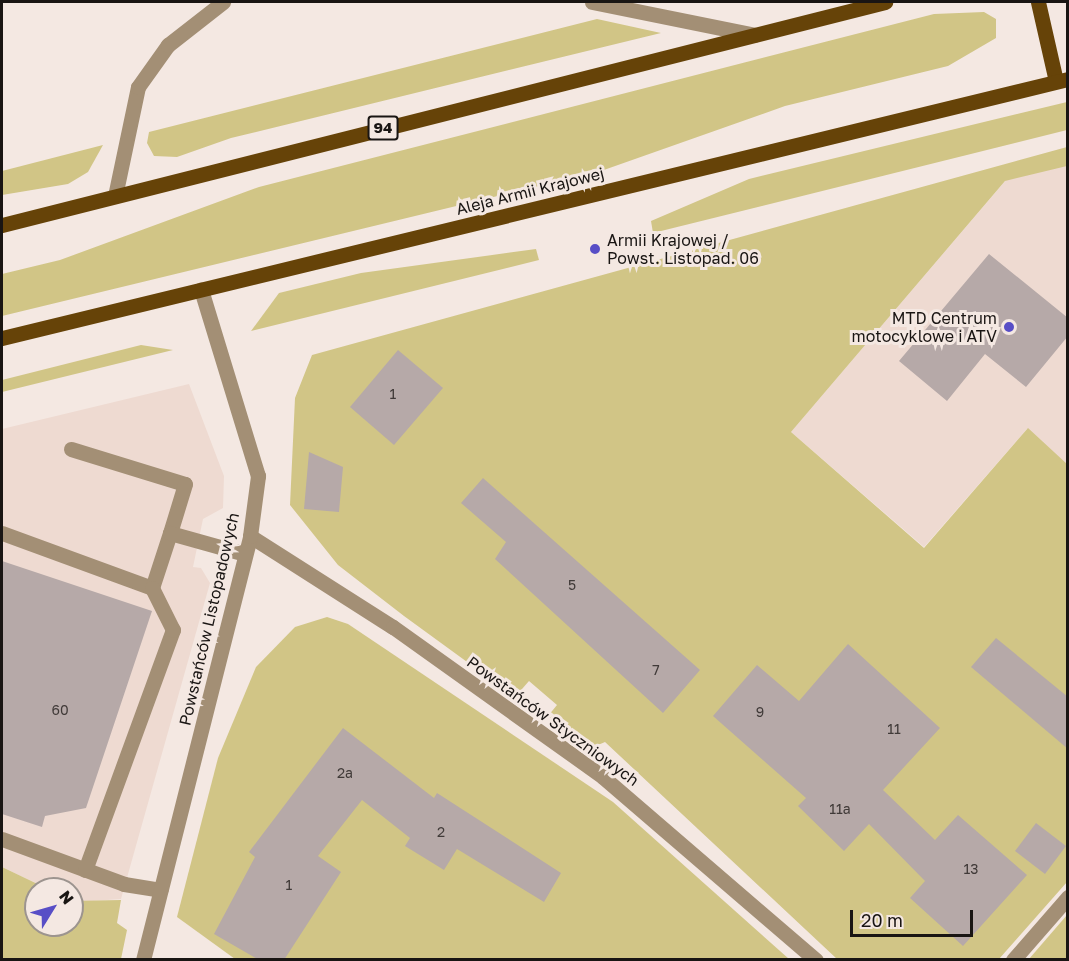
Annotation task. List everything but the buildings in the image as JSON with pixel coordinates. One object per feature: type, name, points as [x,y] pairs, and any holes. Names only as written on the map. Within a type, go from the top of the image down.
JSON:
[{"type":"main road","name":"94","points":[[2,225],[885,2]]},
{"type":"main road","points":[[1038,2],[1062,80]]},
{"type":"main road","name":"Aleja Armii Krajowej","points":[[2,338],[1062,80]]},
{"type":"street","points":[[116,196],[138,87],[168,45],[223,2]]},
{"type":"street","points":[[592,2],[755,35]]},
{"type":"street","name":"Powstańców Listopadowych","points":[[143,960],[250,536],[258,476],[201,289]]},
{"type":"street","points":[[71,449],[185,484],[152,588]]},
{"type":"street","points":[[2,533],[152,588],[173,630],[86,870]]},
{"type":"street","points":[[170,533],[245,555]]},
{"type":"street","name":"Powstańców Styczniowych","points":[[250,536],[393,627],[603,777],[816,960]]},
{"type":"street","points":[[2,839],[86,870],[161,890]]},
{"type":"street","points":[[1013,960],[1068,897]]},
{"type":"shaded area","points":[[984,12],[996,19],[996,38],[948,66],[785,106],[601,171],[2,316],[2,274],[60,260],[259,187],[934,14]]},
{"type":"shaded area","points":[[597,19],[661,33],[231,138],[177,157],[154,156],[147,143],[149,132]]},
{"type":"shaded area","points":[[1067,102],[1067,130],[653,233],[651,221],[749,179]]},
{"type":"shaded area","points":[[103,145],[88,172],[68,184],[2,195],[2,171]]},
{"type":"shaded area","points":[[1067,147],[1067,166],[1005,181],[791,432],[924,548],[1028,428],[1067,464],[1067,882],[999,959],[837,959],[605,742],[591,748],[548,716],[557,705],[529,681],[515,697],[404,616],[338,565],[290,505],[295,398],[312,355]]},
{"type":"shaded area","points":[[1067,165],[1067,464],[1027,429],[924,547],[791,432],[1006,180]]},
{"type":"shaded area","points":[[536,249],[539,260],[251,331],[279,293],[361,273]]},
{"type":"shaded area","points":[[141,345],[173,350],[2,392],[2,380]]},
{"type":"shaded area","points":[[189,384],[224,476],[223,508],[203,519],[193,567],[201,568],[210,583],[121,899],[84,901],[84,877],[24,878],[2,867],[2,429]]},
{"type":"shaded area","points":[[327,617],[348,624],[613,802],[789,959],[235,959],[177,917],[218,758],[256,667],[295,627]]},
{"type":"shaded area","points":[[2,867],[24,878],[24,937],[84,937],[84,901],[121,900],[117,923],[127,930],[121,959],[2,959]]},
{"type":"shaded area","points":[[1067,915],[1067,959],[1029,959]]},
{"type":"place","name":"Armii Krajowej / Powst. Listopad. 06","points":[[595,249]]},
{"type":"place","name":"MTD Centrum motocyklowe i ATV","points":[[1009,327]]}]
